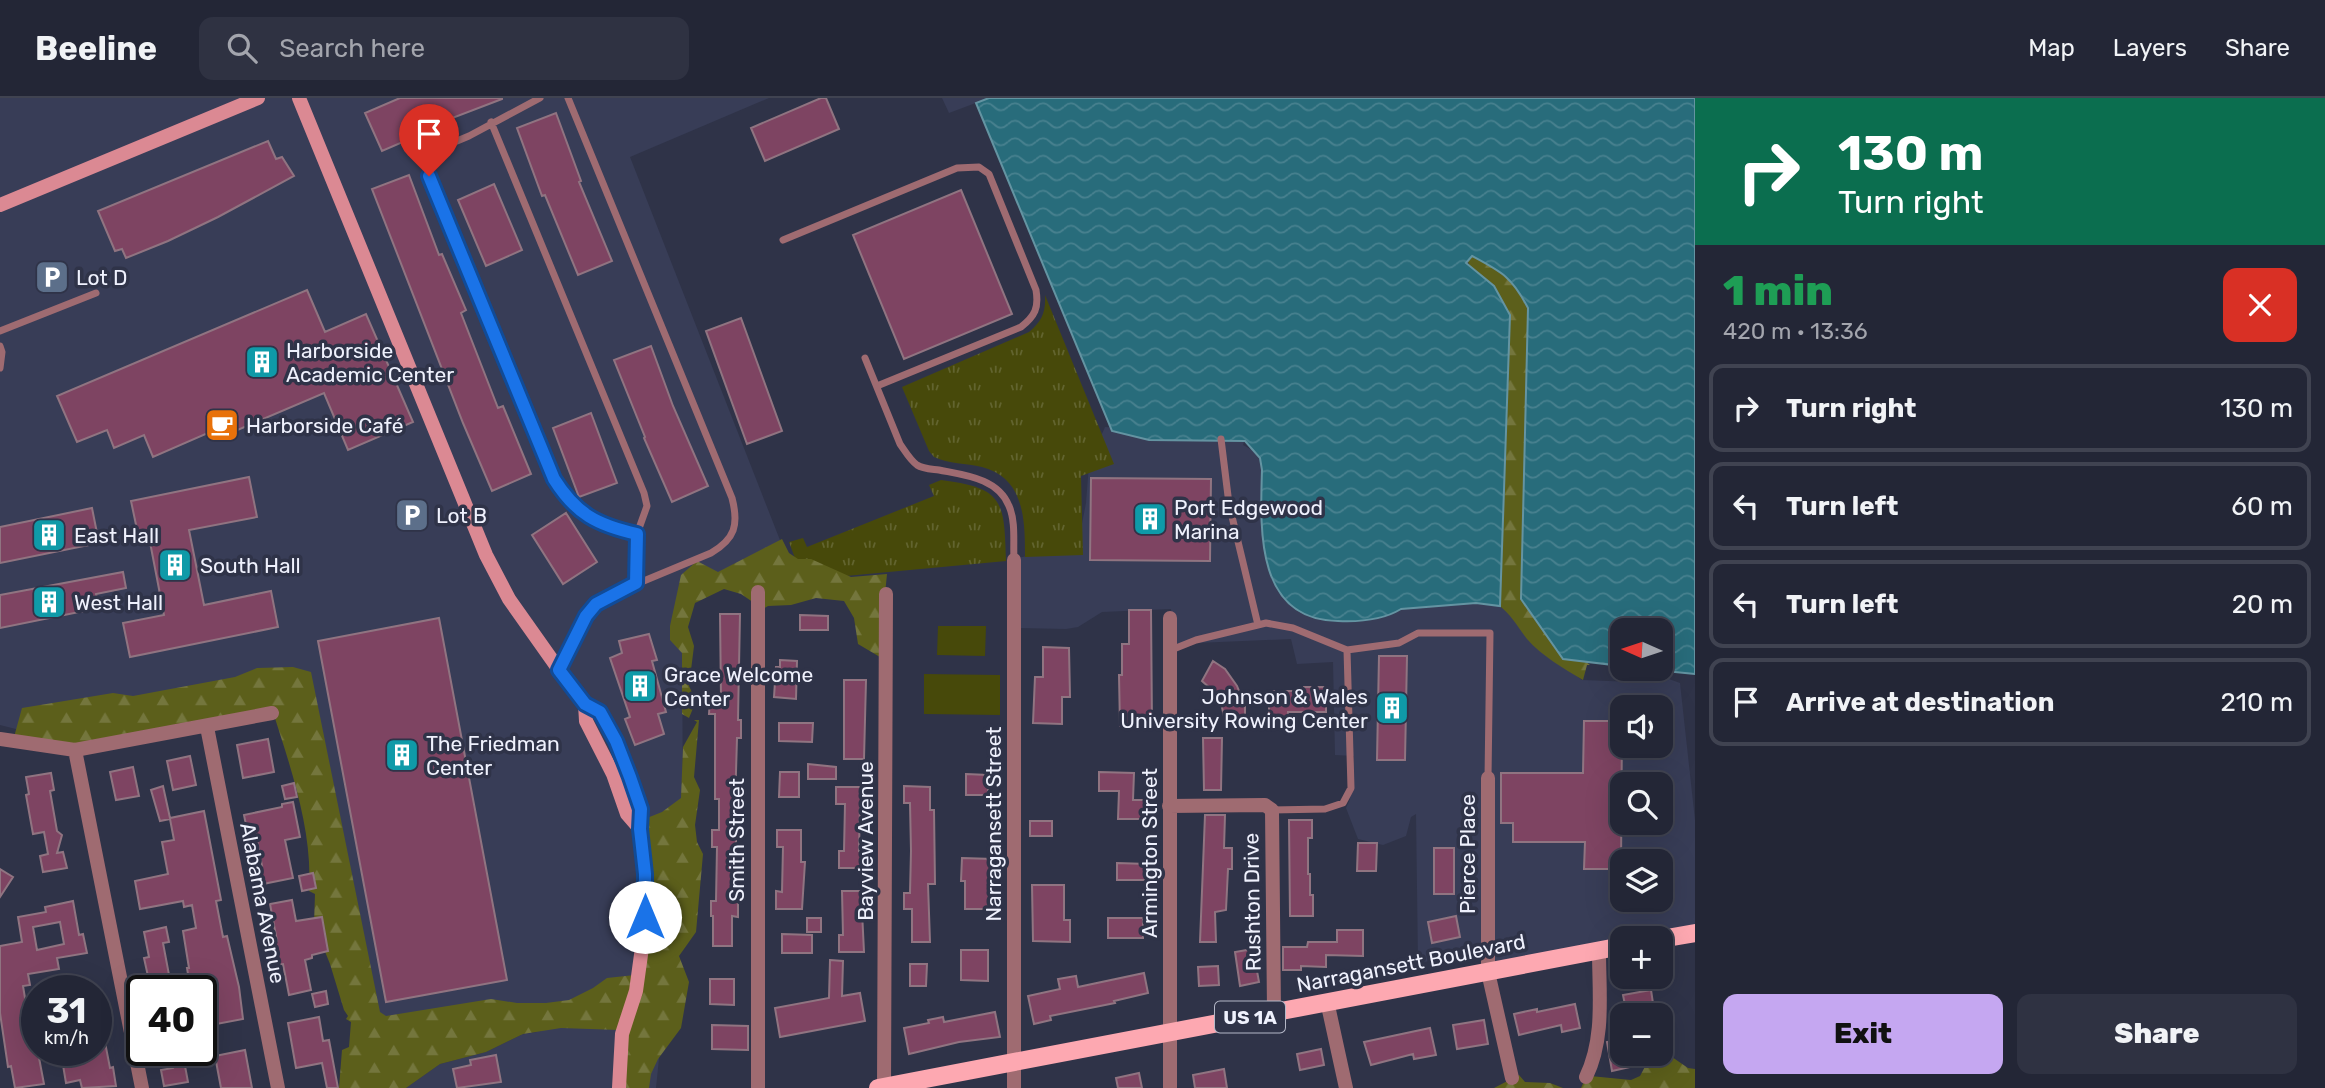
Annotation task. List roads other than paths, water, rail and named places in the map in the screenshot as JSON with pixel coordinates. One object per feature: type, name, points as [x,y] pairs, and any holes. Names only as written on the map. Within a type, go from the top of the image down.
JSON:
[{"type":"main road","points":[[1673,937],[1695,933]]},
{"type":"main road","name":"Narragansett Boulevard","points":[[882,1088],[1610,949]]},
{"type":"street","points":[[0,205],[258,98]]},
{"type":"street","points":[[299,98],[486,555],[509,599],[559,670],[585,704],[600,712],[616,741],[641,809],[646,901],[644,933],[636,991],[622,1034],[619,1088]]},
{"type":"street","name":"Narragansett Street","points":[[1013,561],[1014,1088]]},
{"type":"street","name":"Smith Street","points":[[758,592],[758,1088]]},
{"type":"street","name":"Bayview Avenue","points":[[882,1088],[886,594]]},
{"type":"street","name":"Armington Street","points":[[1170,618],[1170,1088]]},
{"type":"street","points":[[0,739],[75,750],[272,713]]},
{"type":"street","name":"Alabama Avenue","points":[[207,727],[278,1088]]},
{"type":"street","points":[[75,750],[142,1088]]},
{"type":"street","name":"Pierce Place","points":[[1488,778],[1488,972],[1512,1078]]},
{"type":"street","name":"Rushton Drive","points":[[1169,806],[1265,805],[1272,810],[1275,1012]]},
{"type":"street","points":[[1586,1077],[1595,1059],[1598,1033],[1599,951]]},
{"type":"street","points":[[1327,1001],[1346,1088]]},
{"type":"lane","points":[[540,98],[469,136],[421,156],[554,479],[566,498],[582,513],[599,523],[637,534]]},
{"type":"lane","points":[[559,670],[586,616],[596,604],[636,583],[726,545],[734,529],[736,513],[568,98]]},
{"type":"lane","points":[[491,122],[645,494],[647,506],[637,534],[636,583]]},
{"type":"lane","points":[[783,240],[957,168],[979,167],[989,174],[1036,290],[1039,305],[1033,318],[1021,327],[877,386]]},
{"type":"lane","points":[[0,331],[96,293]]},
{"type":"lane","points":[[0,346],[0,368]]},
{"type":"lane","points":[[865,358],[900,444],[919,467],[981,480],[994,486],[1002,494],[1009,505],[1013,520],[1013,561]]},
{"type":"lane","points":[[1222,439],[1228,504],[1258,625]]},
{"type":"lane","points":[[1170,651],[1196,640],[1266,623],[1293,628],[1347,650],[1399,643],[1418,633],[1490,634],[1488,778]]},
{"type":"lane","points":[[1272,810],[1325,809],[1343,803],[1351,788],[1347,650]]},
{"type":"water","points":[[989,98],[1695,98],[1695,674],[1673,672],[1673,618],[1610,618],[1610,665],[1563,659],[1521,599],[1528,308],[1517,289],[1505,276],[1472,256],[1466,263],[1494,286],[1510,315],[1500,606],[1476,603],[1401,609],[1379,618],[1338,621],[1311,617],[1291,606],[1277,589],[1268,568],[1262,519],[1260,458],[1245,441],[1149,440],[1112,431],[976,103]]},
{"type":"place","name":"Lot D","points":[[52,277]]},
{"type":"place","name":"Harborside Academic Center","points":[[262,362]]},
{"type":"place","name":"Harborside Café","points":[[222,425]]},
{"type":"place","name":"Lot B","points":[[412,515]]},
{"type":"place","name":"Port Edgewood Marina","points":[[1150,519]]},
{"type":"place","name":"East Hall","points":[[49,535]]},
{"type":"place","name":"South Hall","points":[[175,565]]},
{"type":"place","name":"West Hall","points":[[49,602]]},
{"type":"place","name":"Grace Welcome Center","points":[[640,686]]},
{"type":"place","name":"Johnson & Wales University Rowing Center","points":[[1392,708]]},
{"type":"place","name":"The Friedman Center","points":[[402,755]]}]
